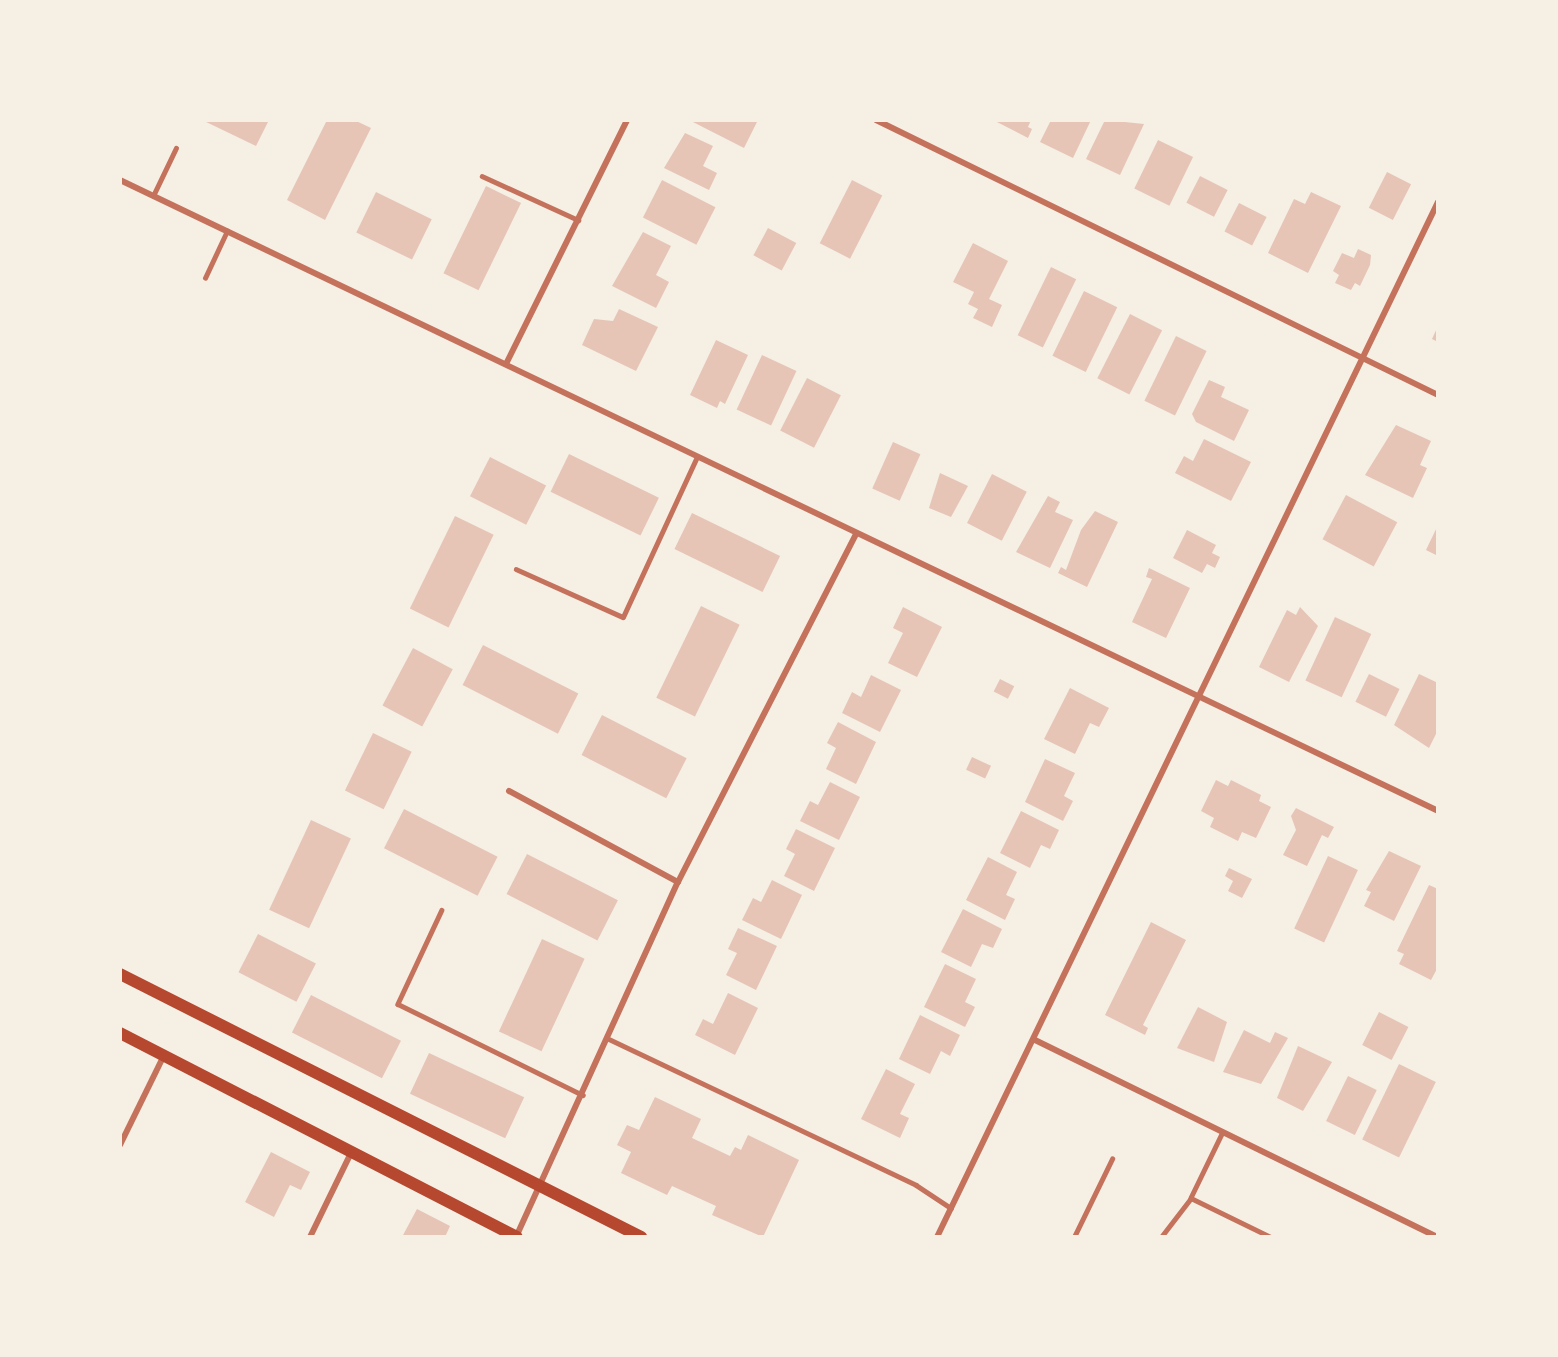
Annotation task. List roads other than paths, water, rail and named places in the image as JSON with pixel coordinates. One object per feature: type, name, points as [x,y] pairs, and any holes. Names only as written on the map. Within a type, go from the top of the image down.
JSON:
[{"type":"main road","points":[[120,974],[641,1237]]},
{"type":"main road","points":[[120,1034],[516,1237]]},
{"type":"street","points":[[506,364],[627,120]]},
{"type":"street","points":[[876,120],[1438,395]]},
{"type":"street","points":[[120,180],[856,534],[1202,694],[1438,811]]},
{"type":"street","points":[[937,1237],[1035,1040],[1438,202]]},
{"type":"street","points":[[516,1237],[609,1039],[678,882],[856,534]]},
{"type":"street","points":[[509,791],[678,882]]},
{"type":"street","points":[[1035,1040],[1438,1236]]},
{"type":"street","points":[[120,1145],[164,1055]]},
{"type":"street","points":[[310,1237],[351,1153]]},
{"type":"lane","points":[[153,196],[176,148]]},
{"type":"lane","points":[[482,176],[578,219]]},
{"type":"lane","points":[[205,278],[227,231]]},
{"type":"lane","points":[[516,569],[623,617],[697,457]]},
{"type":"lane","points":[[442,910],[398,1004],[583,1095]]},
{"type":"lane","points":[[609,1039],[916,1185],[951,1208]]},
{"type":"lane","points":[[1161,1237],[1191,1198],[1223,1132]]},
{"type":"lane","points":[[1074,1237],[1112,1159]]},
{"type":"lane","points":[[1191,1198],[1271,1237]]}]
